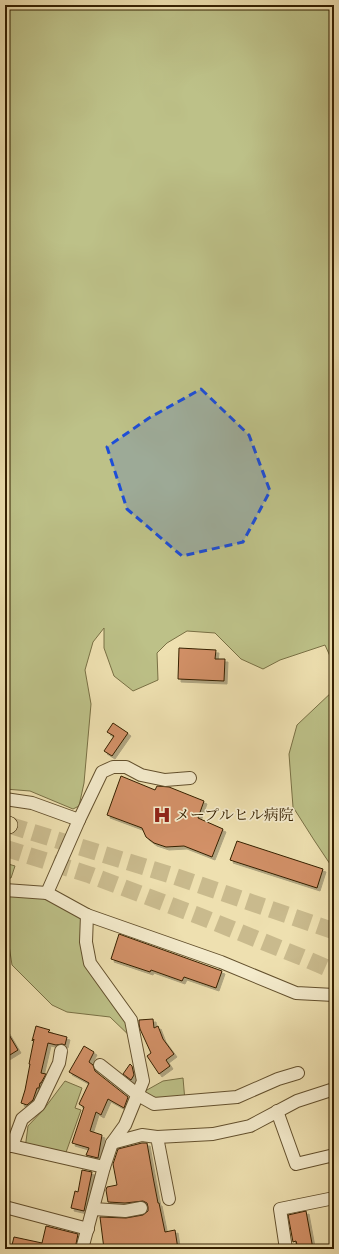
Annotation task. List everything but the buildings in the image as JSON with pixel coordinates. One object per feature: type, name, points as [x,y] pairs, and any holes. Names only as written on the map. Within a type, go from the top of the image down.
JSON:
[{"type":"street","points":[[47,893],[102,772],[113,767],[126,767],[141,775],[165,780],[190,778]]},
{"type":"street","points":[[5,798],[32,803],[79,820]]},
{"type":"street","points":[[5,890],[47,893],[87,915],[221,962],[296,993],[334,995]]},
{"type":"street","points":[[82,1249],[112,1143],[125,1125],[143,1082],[131,1020],[90,963],[86,942],[87,915]]},
{"type":"street","points":[[61,1051],[59,1063],[39,1105],[22,1119],[9,1146],[104,1167]]},
{"type":"street","points":[[100,1064],[138,1095],[154,1104],[237,1097],[278,1079],[298,1073]]},
{"type":"street","points":[[112,1143],[142,1135],[158,1137],[213,1134],[250,1126],[297,1101],[334,1089]]},
{"type":"street","points":[[277,1111],[296,1164],[334,1155]]},
{"type":"street","points":[[158,1137],[169,1199]]},
{"type":"street","points":[[286,1249],[280,1209],[334,1198]]},
{"type":"street","points":[[5,1207],[88,1229]]},
{"type":"street","points":[[93,1210],[125,1211],[141,1208]]},
{"type":"highlighted area","points":[[201,389],[249,435],[270,491],[243,542],[182,556],[127,509],[107,447],[149,418]]},
{"type":"green space","points":[[5,5],[334,5],[334,665],[325,645],[280,660],[263,669],[241,659],[215,633],[187,631],[167,643],[157,653],[158,680],[133,691],[114,676],[104,648],[104,628],[93,642],[85,670],[91,704],[84,783],[79,806],[73,809],[30,791],[5,789]]},
{"type":"green space","points":[[334,690],[334,870],[293,807],[289,754],[297,725]]},
{"type":"green space","points":[[5,863],[15,866],[11,878],[5,878]]},
{"type":"green space","points":[[5,890],[47,893],[87,915],[90,963],[131,1020],[135,1041],[110,1017],[67,1012],[52,1005],[12,965],[5,919]]},
{"type":"green space","points":[[183,1078],[185,1101],[154,1104],[138,1095],[163,1081]]},
{"type":"green space","points":[[65,1081],[82,1088],[75,1108],[81,1110],[64,1158],[25,1149],[28,1126],[44,1109]]},
{"type":"tunnel","points":[[9,825],[174,876],[334,931]]},
{"type":"tunnel","points":[[5,848],[90,875],[199,916],[334,971]]},
{"type":"place","name":"メープルヒル病院","points":[[162,815]]}]
